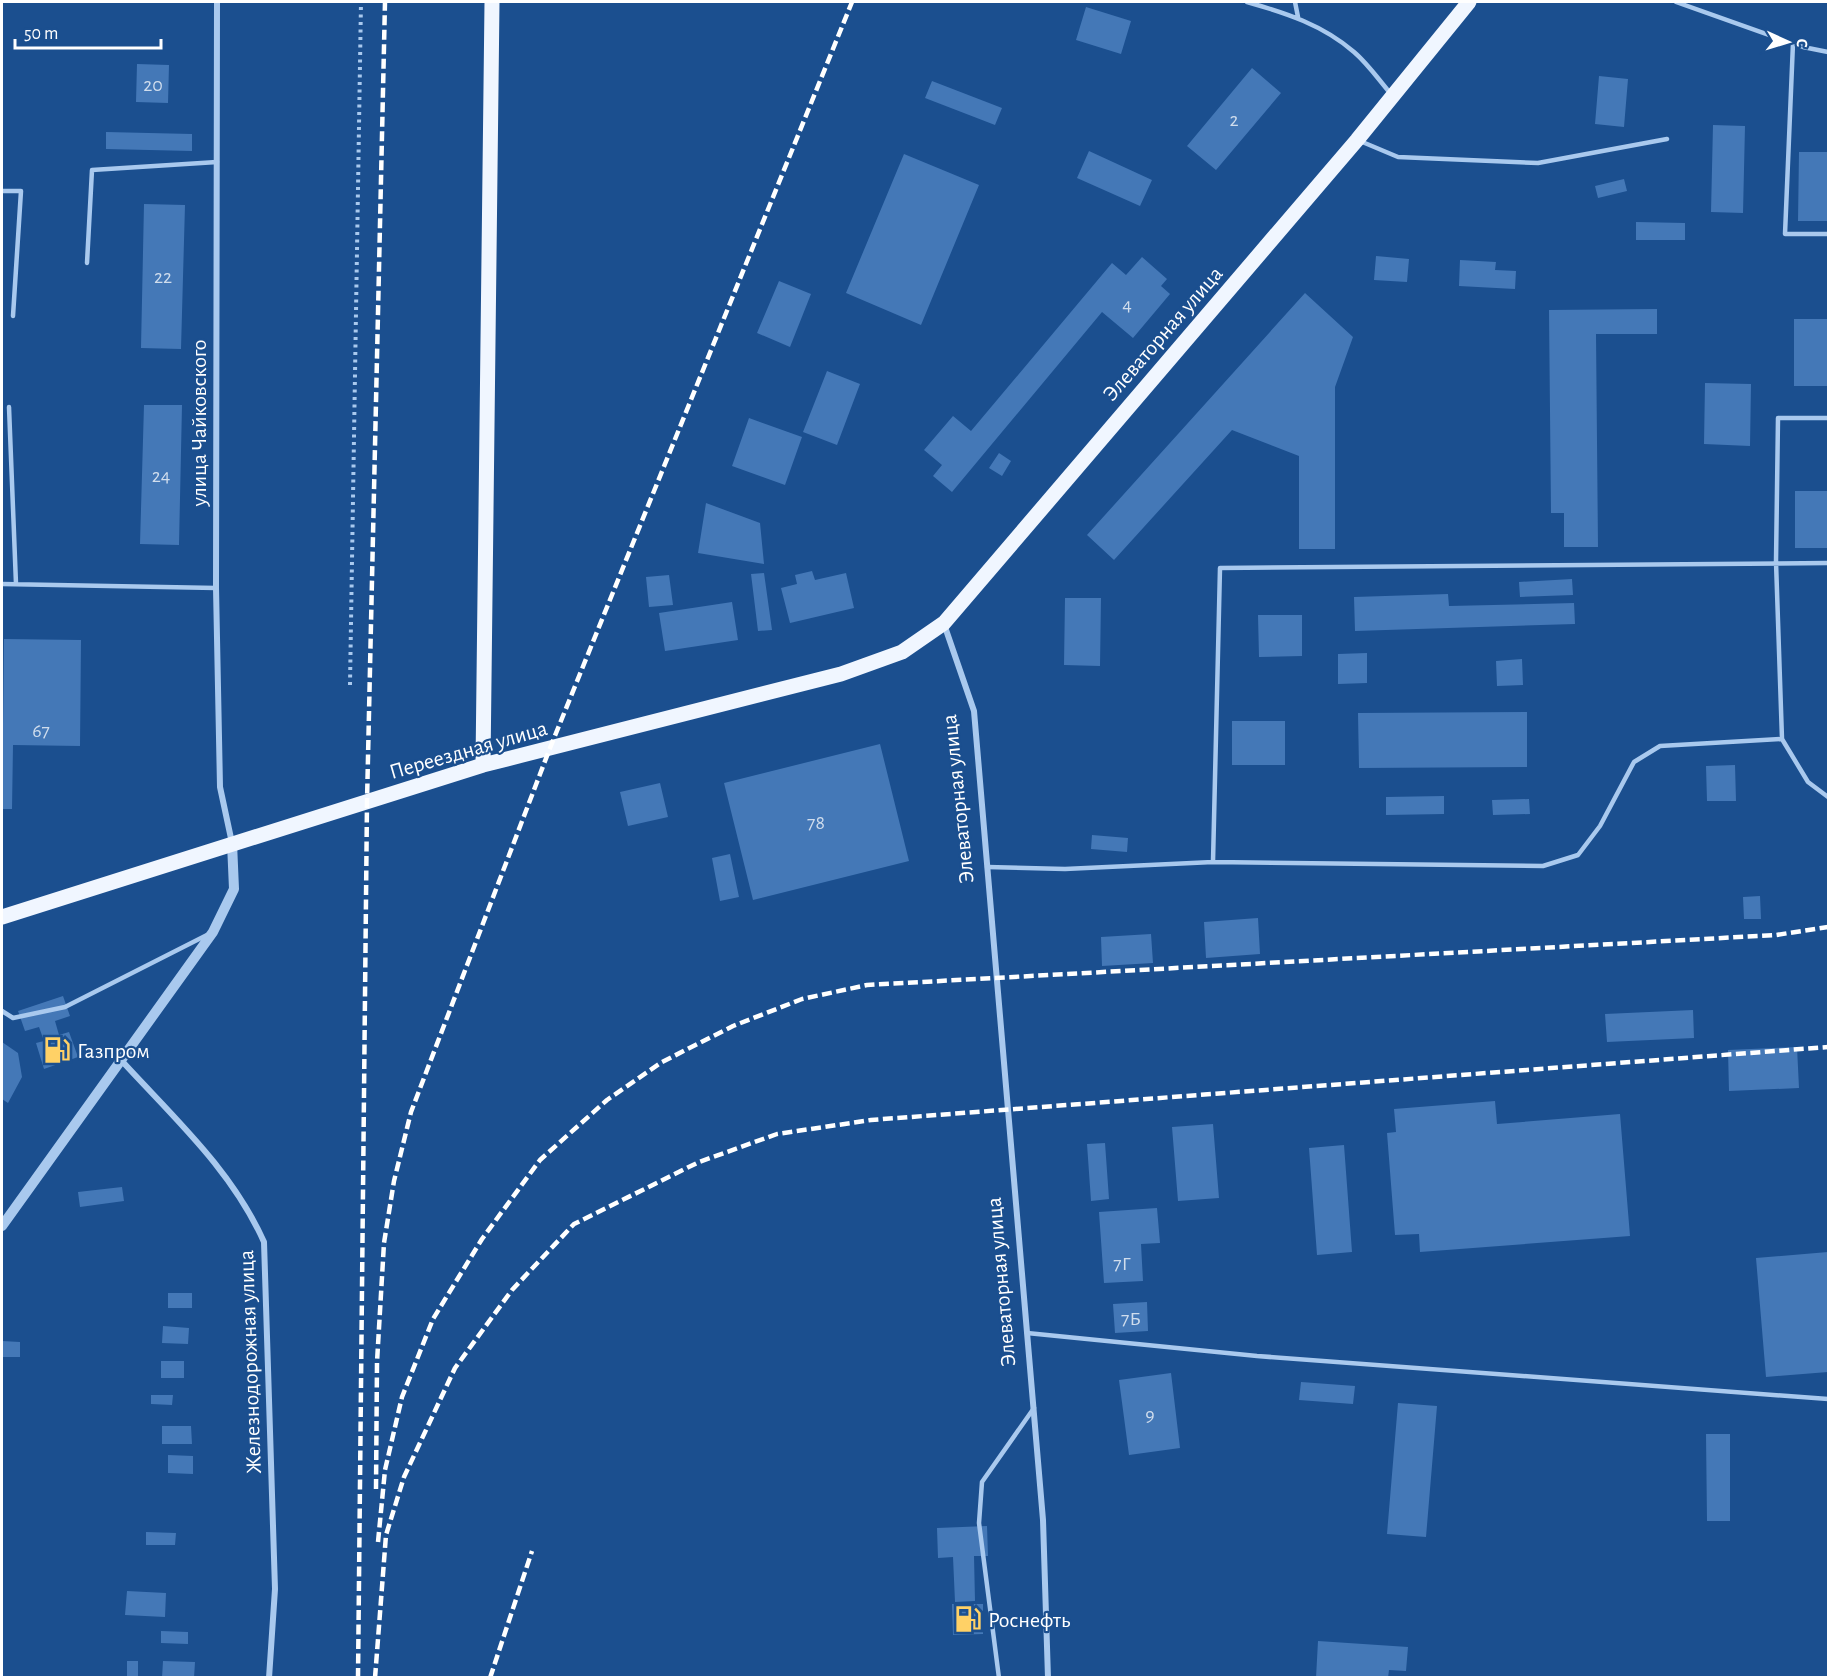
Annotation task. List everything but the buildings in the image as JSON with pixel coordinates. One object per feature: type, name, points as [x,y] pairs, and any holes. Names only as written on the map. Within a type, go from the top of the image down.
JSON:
[{"type":"main road","points":[[483,765],[492,2]]},
{"type":"main road","name":"Элеваторная улица","points":[[944,623],[1357,140],[1469,2]]},
{"type":"main road","name":"Переездная улица","points":[[2,917],[483,765],[841,674],[902,652],[944,623]]},
{"type":"street","name":"улица Чайковского","points":[[217,2],[216,588],[220,787],[232,843]]},
{"type":"street","name":"Элеваторная улица","points":[[944,623],[974,711],[1034,1408],[1042,1520],[1048,1677]]},
{"type":"street","points":[[2,1226],[213,932],[234,890],[232,843]]},
{"type":"street","name":"Железнодорожная улица","points":[[121,1060],[214,1160],[251,1213],[264,1242],[275,1589],[269,1677]]},
{"type":"lane","points":[[1247,2],[1298,17],[1328,33],[1355,53],[1393,96]]},
{"type":"lane","points":[[1295,2],[1298,17]]},
{"type":"lane","points":[[1676,2],[1793,43],[1828,52]]},
{"type":"lane","points":[[1793,43],[1785,234],[1828,234]]},
{"type":"lane","points":[[1357,140],[1398,157],[1539,163],[1667,139]]},
{"type":"lane","points":[[87,263],[92,170],[217,162]]},
{"type":"lane","points":[[2,190],[21,191],[13,316]]},
{"type":"lane","points":[[9,407],[15,584]]},
{"type":"lane","points":[[1828,418],[1779,418],[1776,562],[1782,739],[1808,782],[1828,797]]},
{"type":"lane","points":[[1213,862],[1220,568],[1375,569],[1828,563]]},
{"type":"lane","points":[[2,584],[216,588]]},
{"type":"lane","points":[[987,867],[1065,869],[1213,862],[1543,866],[1578,855],[1600,826],[1634,762],[1660,746],[1782,739]]},
{"type":"lane","points":[[2,1011],[13,1018],[42,1014],[65,1007],[213,932]]},
{"type":"lane","points":[[1027,1333],[1257,1356],[1828,1399]]},
{"type":"lane","points":[[999,1677],[979,1523],[982,1482],[1034,1408]]},
{"type":"path","points":[[350,685],[361,2]]},
{"type":"railway","points":[[358,1678],[367,802],[385,2]]},
{"type":"railway","points":[[376,1489],[377,1362],[384,1243],[394,1181],[411,1112],[550,748],[852,2]]},
{"type":"railway","points":[[378,1542],[385,1470],[402,1397],[433,1319],[482,1239],[540,1160],[607,1100],[662,1062],[733,1026],[802,999],[867,985],[1776,935],[1828,927]]},
{"type":"railway","points":[[375,1678],[386,1535],[404,1477],[455,1368],[512,1290],[574,1224],[699,1162],[777,1134],[871,1120],[1828,1047]]},
{"type":"railway","points":[[490,1678],[532,1551]]},
{"type":"place","name":"Газпром","points":[[57,1050]]},
{"type":"place","name":"Роснефть","points":[[968,1619]]}]
